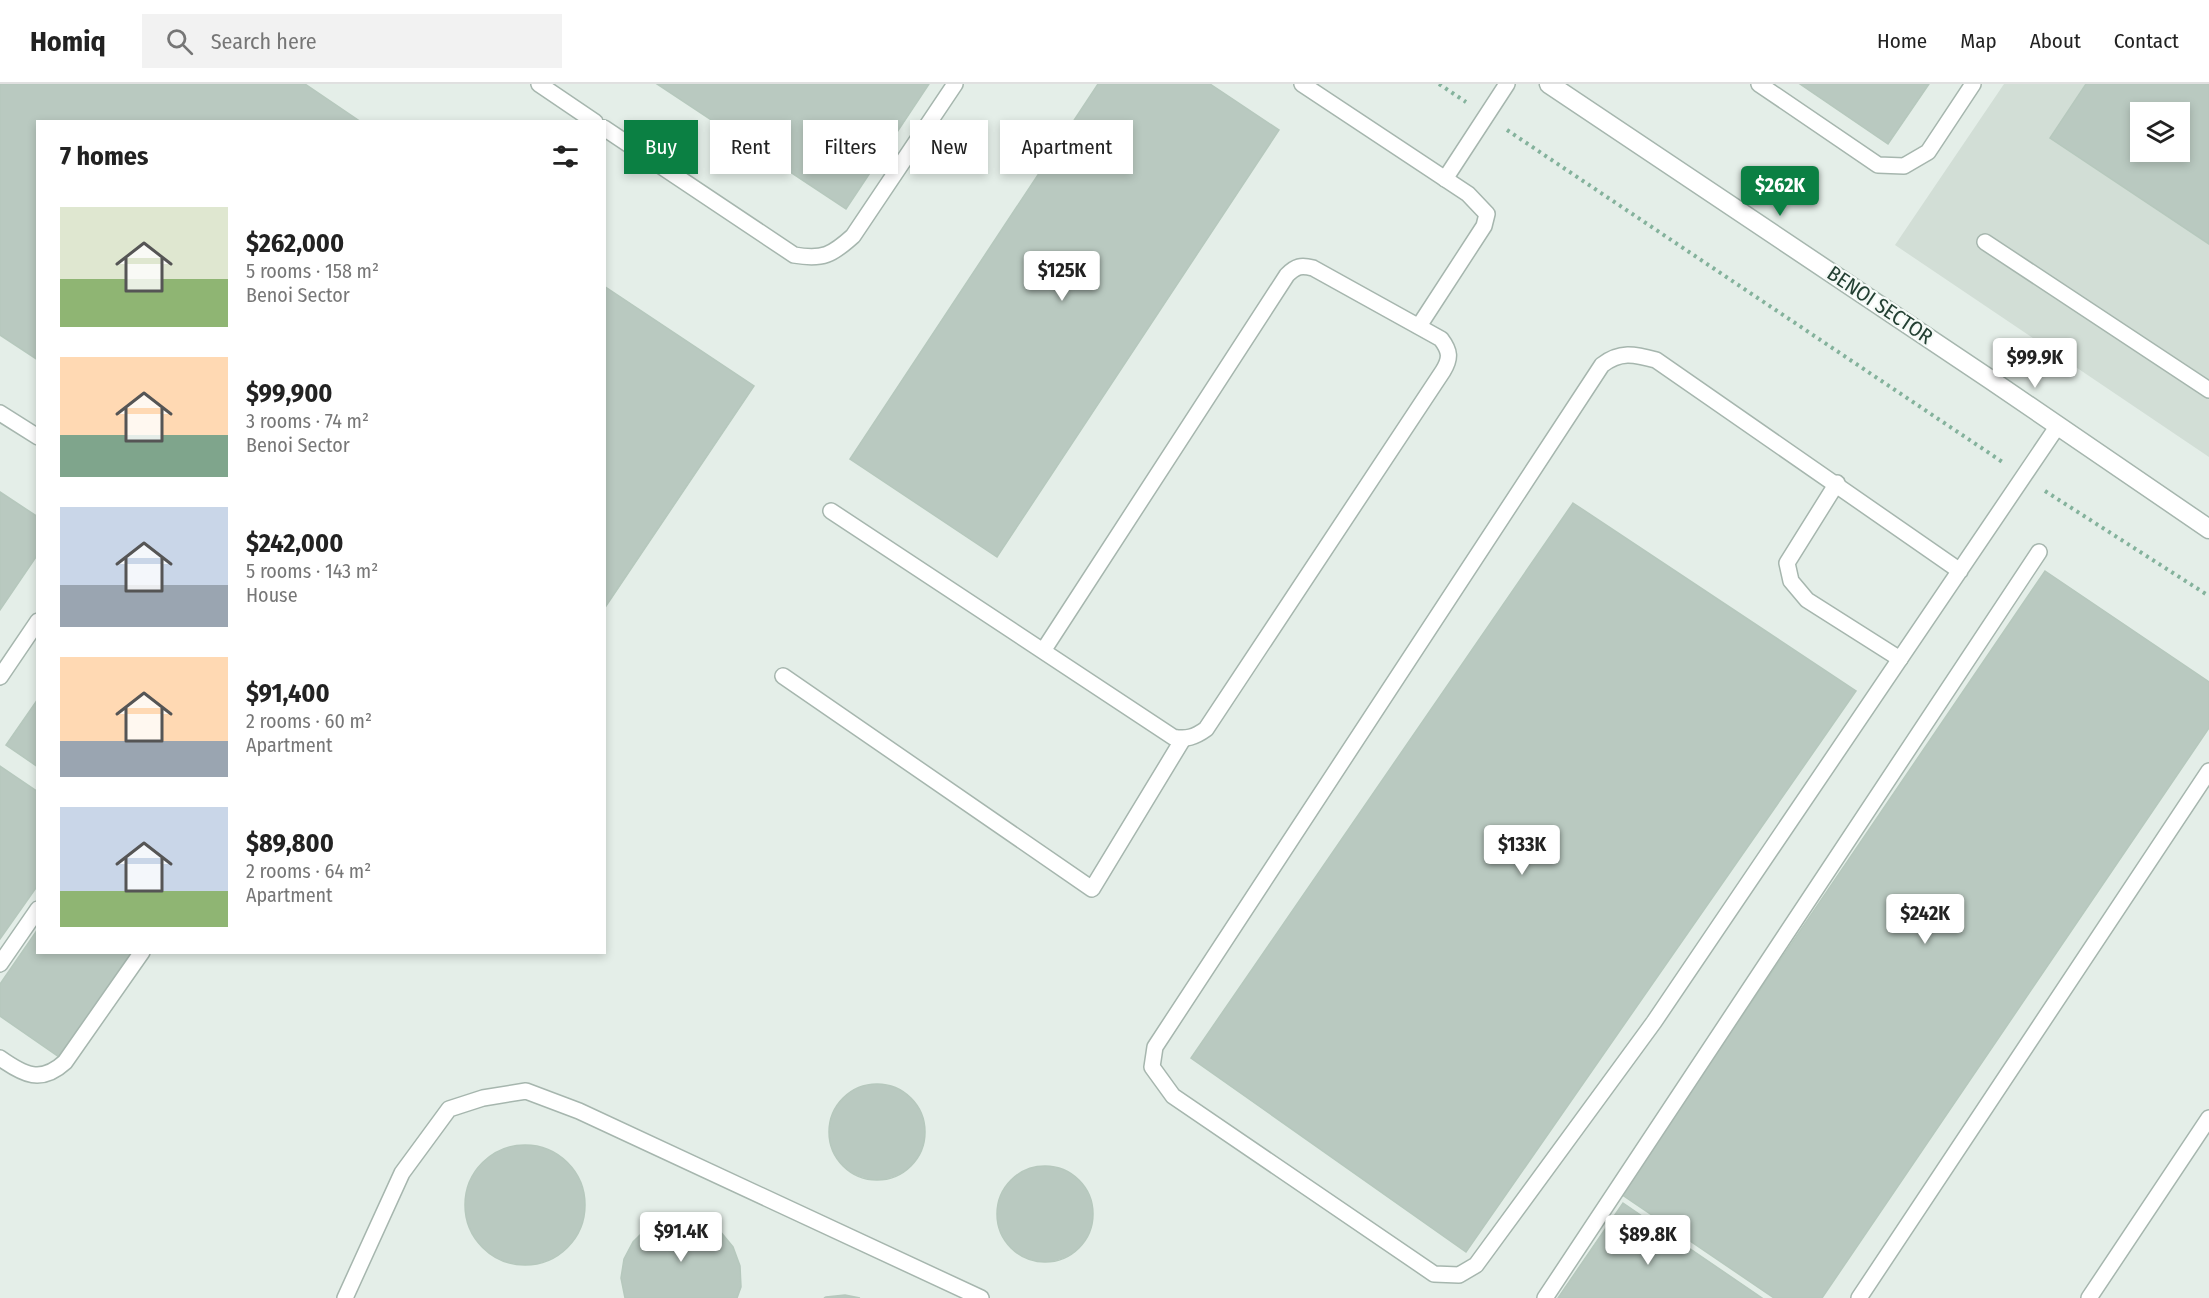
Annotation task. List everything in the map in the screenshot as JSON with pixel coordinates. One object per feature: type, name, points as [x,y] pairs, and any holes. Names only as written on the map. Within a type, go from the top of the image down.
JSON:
[{"type":"street","name":"BENOI SECTOR","points":[[1549,84],[2209,529]]},
{"type":"lane","points":[[539,84],[592,120]]},
{"type":"lane","points":[[606,129],[794,255],[815,259],[836,252],[853,236],[955,84]]},
{"type":"lane","points":[[1302,84],[1468,194],[1487,214],[1484,226],[1419,326]]},
{"type":"lane","points":[[1445,179],[1507,84]]},
{"type":"lane","points":[[1759,84],[1878,165],[1904,166],[1928,152],[1973,84]]},
{"type":"lane","points":[[1985,242],[2209,390]]},
{"type":"lane","points":[[831,511],[1173,737],[1184,739],[1196,736],[1206,729],[1449,361],[1449,349],[1441,339],[1313,268],[1302,265],[1294,268],[1287,275],[1043,651]]},
{"type":"lane","points":[[1960,571],[1837,483],[1656,360],[1634,354],[1615,355],[1602,365],[1155,1047],[1152,1067],[1173,1096],[1434,1274],[1459,1275],[1476,1264],[1654,1022],[1960,571],[2057,427]]},
{"type":"lane","points":[[0,413],[36,436]]},
{"type":"lane","points":[[1837,483],[1787,563],[1791,581],[1807,600],[1900,659]]},
{"type":"lane","points":[[1545,1298],[2039,552]]},
{"type":"lane","points":[[0,677],[36,624]]},
{"type":"lane","points":[[783,676],[1092,890],[1184,739]]},
{"type":"lane","points":[[1859,1298],[2209,771]]},
{"type":"lane","points":[[0,964],[36,912]]},
{"type":"lane","points":[[0,1058],[29,1075],[43,1076],[55,1072],[65,1062],[141,954]]},
{"type":"lane","points":[[345,1298],[402,1173],[449,1109],[483,1098],[526,1091],[579,1111],[981,1298]]},
{"type":"lane","points":[[2089,1298],[2209,1118]]},
{"type":"path","points":[[1439,84],[2024,476],[2209,596]]},
{"type":"shaded area","points":[[2004,84],[2209,84],[2209,457],[1895,245]]},
{"type":"building","points":[[0,84],[305,84],[358,120],[36,120],[36,359],[0,335]]},
{"type":"building","points":[[657,84],[929,84],[898,131],[898,120],[803,120],[803,174],[869,174],[846,209],[791,173],[791,120],[711,120]]},
{"type":"building","points":[[1098,84],[1210,84],[1279,130],[997,557],[850,459],[1038,174],[1133,174],[1133,120],[1074,120]]},
{"type":"building","points":[[1800,84],[1929,84],[1888,144]]},
{"type":"building","points":[[2086,84],[2209,84],[2209,244],[2050,138]]},
{"type":"building","points":[[606,287],[754,386],[606,606]]},
{"type":"building","points":[[0,492],[36,516],[36,557],[0,610]]},
{"type":"building","points":[[1573,503],[1856,691],[1466,1252],[1191,1058]]},
{"type":"building","points":[[2045,571],[2209,682],[2209,728],[1822,1298],[1774,1298],[1621,1194]]},
{"type":"building","points":[[36,702],[36,766],[6,745]]},
{"type":"building","points":[[0,766],[36,791],[36,888],[0,939]]},
{"type":"building","points":[[36,932],[36,954],[131,954],[59,1057],[0,1016],[0,984]]},
{"type":"building","points":[[877,1084],[895,1088],[911,1098],[921,1114],[925,1132],[921,1150],[911,1166],[895,1176],[877,1180],[859,1176],[843,1166],[833,1150],[829,1132],[833,1114],[843,1098],[859,1088]]},
{"type":"building","points":[[525,1145],[548,1150],[567,1163],[580,1182],[585,1205],[580,1228],[567,1247],[548,1260],[525,1265],[502,1260],[483,1247],[470,1228],[465,1205],[470,1182],[483,1163],[502,1150]]},
{"type":"building","points":[[1045,1166],[1063,1170],[1079,1180],[1089,1196],[1093,1214],[1089,1232],[1079,1248],[1063,1258],[1045,1262],[1027,1258],[1011,1248],[1001,1232],[997,1214],[1001,1196],[1011,1180],[1027,1170]]},
{"type":"building","points":[[1623,1203],[1762,1298],[1558,1298]]},
{"type":"building","points":[[684,1217],[703,1221],[720,1231],[733,1247],[740,1266],[741,1287],[737,1298],[625,1298],[621,1278],[624,1259],[633,1242],[647,1228],[664,1220]]},
{"type":"building","points":[[845,1295],[860,1298],[824,1298],[826,1297]]}]
